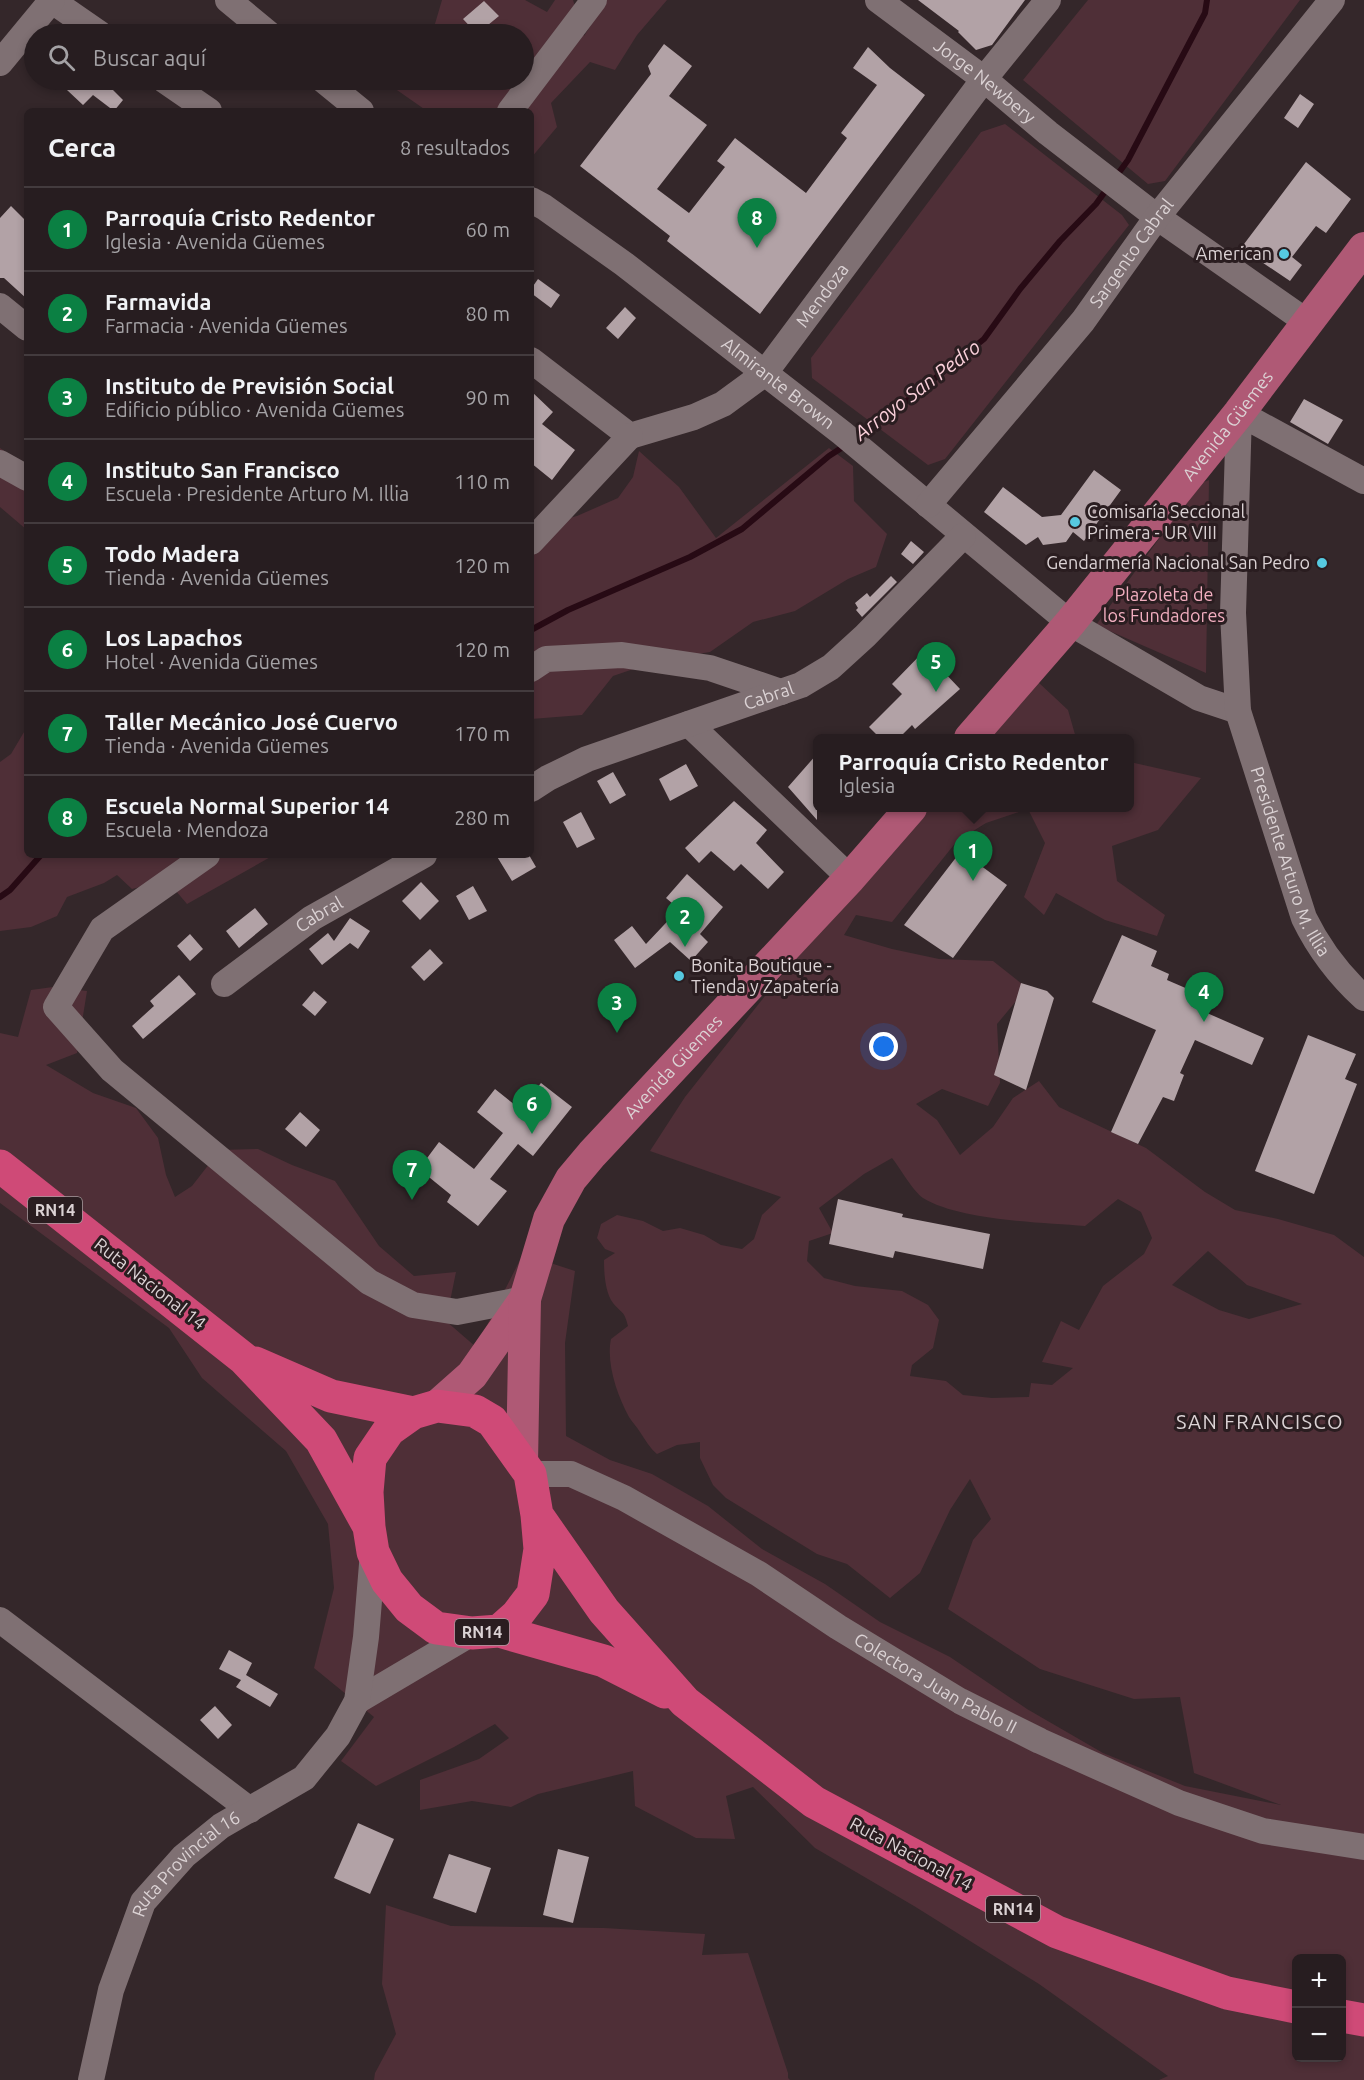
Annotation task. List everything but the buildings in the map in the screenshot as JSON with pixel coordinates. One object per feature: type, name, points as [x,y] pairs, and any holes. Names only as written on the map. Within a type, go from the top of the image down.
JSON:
[{"type":"highway","name":"Ruta Nacional 14","points":[[0,1166],[243,1358],[321,1440],[371,1539]]},
{"type":"highway","name":"Ruta Nacional 14","points":[[243,1358],[331,1396],[425,1409]]},
{"type":"highway","name":"RN14","points":[[425,1409],[475,1411],[492,1421],[526,1468],[537,1515],[540,1549],[533,1594],[517,1615],[486,1632],[435,1628],[409,1608],[387,1581],[371,1539],[367,1492],[370,1458],[389,1430],[425,1409]]},
{"type":"highway","name":"Ruta Nacional 14","points":[[537,1515],[604,1611],[685,1702],[814,1802],[1057,1932],[1227,1993],[1292,2006]]},
{"type":"highway","name":"Ruta Nacional 14","points":[[486,1632],[604,1661],[685,1702]]},
{"type":"highway","points":[[1346,2017],[1364,2020]]},
{"type":"main road","name":"Avenida Güemes","points":[[973,734],[1070,623],[1239,413],[1364,248]]},
{"type":"main road","name":"Avenida Güemes","points":[[526,1468],[525,1299],[549,1219],[571,1179],[849,878],[907,812]]},
{"type":"main road","name":"Avenida Güemes","points":[[425,1409],[472,1375],[525,1299]]},
{"type":"street","points":[[32,24],[51,0],[86,24]]},
{"type":"street","points":[[228,0],[257,24]]},
{"type":"street","points":[[534,79],[594,0]]},
{"type":"street","name":"Jorge Newbery","points":[[878,0],[984,79],[1157,217]]},
{"type":"street","name":"Mendoza","points":[[630,436],[694,417],[723,404],[764,374],[984,79],[1048,0]]},
{"type":"street","name":"Sargento Cabral","points":[[928,505],[1083,321],[1157,217],[1332,0]]},
{"type":"street","points":[[0,63],[24,33]]},
{"type":"street","points":[[179,90],[205,108]]},
{"type":"street","points":[[336,90],[358,108]]},
{"type":"street","points":[[512,108],[526,90]]},
{"type":"street","name":"Almirante Brown","points":[[535,209],[624,264],[842,433],[1070,623],[1199,698],[1238,711]]},
{"type":"street","points":[[1157,217],[1307,322]]},
{"type":"street","points":[[0,306],[24,326]]},
{"type":"street","points":[[534,362],[630,436],[534,539]]},
{"type":"street","points":[[1239,413],[1364,481]]},
{"type":"street","name":"Presidente Arturo M. Illia","points":[[1239,413],[1233,613],[1238,711],[1304,918],[1316,943],[1348,984],[1364,998]]},
{"type":"street","points":[[0,463],[24,476]]},
{"type":"street","name":"Cabral","points":[[534,787],[587,759],[801,685],[831,667],[865,636],[963,536]]},
{"type":"street","points":[[534,667],[546,659],[622,655],[710,668],[781,692]]},
{"type":"street","points":[[689,724],[849,878]]},
{"type":"street","points":[[203,858],[102,929],[56,1007],[112,1070],[369,1282],[413,1305],[457,1312],[525,1299]]},
{"type":"street","name":"Cabral","points":[[224,984],[312,918],[419,858]]},
{"type":"street","name":"Colectora Juan Pablo II","points":[[526,1468],[571,1474],[624,1498],[759,1574],[838,1628],[960,1701],[1040,1741],[1179,1803],[1263,1831],[1364,1847]]},
{"type":"street","name":"Ruta Provincial 16","points":[[91,2080],[111,1990],[143,1902],[184,1856],[221,1826],[304,1778],[338,1736],[357,1701],[366,1637],[371,1539]]},
{"type":"street","points":[[0,1620],[250,1810]]},
{"type":"street","points":[[357,1701],[486,1632]]},
{"type":"green space","points":[[442,0],[525,0],[547,12],[555,0],[573,0],[584,36],[607,0],[667,0],[637,35],[615,70],[590,62],[551,103],[557,127],[534,154],[534,108],[423,108],[397,90],[534,90],[534,24],[435,24]]},
{"type":"green space","points":[[1088,0],[1300,0],[1165,181],[1148,184],[1023,80]]},
{"type":"green space","points":[[1005,124],[1122,215],[1129,225],[945,459],[928,465],[812,378],[811,358],[981,132]]},
{"type":"green space","points":[[0,448],[24,464],[24,527],[0,507]]},
{"type":"green space","points":[[829,448],[853,466],[854,501],[887,534],[876,567],[848,579],[795,611],[753,622],[710,652],[657,661],[613,676],[582,715],[534,719],[534,529],[577,516],[618,498],[633,477],[639,451],[679,487],[716,538]]},
{"type":"green space","name":"Plazoleta de los Fundadores","points":[[1209,480],[1206,673],[1096,625],[1199,484]]},
{"type":"green space","points":[[1038,682],[1068,710],[1075,734],[992,734]]},
{"type":"green space","points":[[24,732],[24,858],[269,858],[187,904],[170,884],[152,884],[132,889],[117,875],[104,883],[67,897],[57,916],[31,927],[0,931],[0,762],[11,754]]},
{"type":"green space","points":[[1134,763],[1201,778],[1158,830],[1112,846],[1117,881],[1165,915],[1157,936],[1105,920],[1056,893],[1044,915],[1024,897],[1045,843],[1030,812],[1134,812]]},
{"type":"green space","points":[[926,812],[1019,812],[986,823],[957,841],[892,922],[856,915],[844,935],[892,949],[939,959],[993,961],[1027,988],[997,1024],[1000,1083],[988,1106],[942,1089],[916,1104],[937,1120],[960,1155],[993,1127],[1013,1098],[1039,1081],[1059,1107],[1146,1148],[1205,1192],[1235,1210],[1278,1219],[1334,1235],[1364,1257],[1364,2080],[1159,2080],[1168,2076],[1039,1984],[914,1906],[815,1848],[753,1787],[726,1796],[735,1839],[696,1838],[635,1806],[633,1771],[538,1794],[511,1807],[472,1801],[420,1810],[420,1780],[479,1759],[509,1738],[495,1724],[376,1786],[341,1761],[374,1717],[314,1668],[334,1588],[328,1524],[286,1451],[202,1378],[169,1328],[0,1203],[0,1033],[18,1037],[31,990],[53,987],[87,991],[77,1053],[46,1065],[93,1093],[136,1108],[158,1138],[166,1175],[175,1197],[192,1186],[220,1150],[258,1149],[335,1181],[379,1246],[414,1276],[456,1272],[446,1321],[476,1347],[523,1254],[575,1271],[565,1343],[566,1436],[610,1460],[652,1474],[708,1506],[762,1549],[825,1584],[880,1622],[950,1657],[1027,1709],[1103,1753],[1185,1786],[1281,1805],[1194,1773],[1180,1697],[1134,1699],[1040,1669],[948,1609],[973,1540],[991,1519],[970,1479],[950,1510],[920,1573],[890,1598],[847,1564],[817,1554],[726,1498],[713,1485],[700,1458],[700,1442],[677,1445],[657,1454],[650,1446],[629,1417],[620,1399],[611,1368],[611,1339],[628,1326],[624,1315],[610,1299],[607,1288],[604,1260],[615,1253],[605,1249],[597,1238],[601,1224],[617,1215],[643,1221],[663,1231],[680,1228],[704,1235],[721,1245],[742,1249],[754,1239],[762,1215],[781,1197],[650,1151],[685,1097],[795,958]],"holes":[[[892,1158],[919,1195],[939,1206],[979,1216],[1085,1226],[1118,1199],[1141,1212],[1152,1238],[1144,1254],[1103,1286],[1079,1330],[1061,1321],[1042,1362],[1073,1368],[1052,1385],[1031,1383],[1029,1397],[992,1398],[963,1395],[946,1381],[910,1376],[912,1365],[933,1348],[939,1320],[928,1305],[902,1291],[855,1286],[824,1278],[807,1261],[809,1241],[833,1233],[819,1208],[864,1174]],[[1208,1251],[1247,1285],[1302,1304],[1249,1319],[1219,1310],[1172,1285]]]},
{"type":"green space","points":[[386,1905],[451,1926],[604,1928],[705,1934],[702,1955],[748,1953],[790,2080],[374,2080],[375,2073],[396,2034],[382,1984]]},
{"type":"waterway","name":"Arroyo San Pedro","points":[[1115,178],[1128,160],[1205,13],[1207,0]]},
{"type":"waterway","name":"Arroyo San Pedro","points":[[857,437],[889,415],[984,339],[1020,289],[1060,241],[1096,204],[1109,186]]},
{"type":"waterway","name":"Arroyo San Pedro","points":[[534,628],[568,610],[690,557],[742,529],[829,456],[846,445]]},
{"type":"waterway","name":"Arroyo San Pedro","points":[[0,897],[10,890],[38,858]]},
{"type":"place","name":"Escuela Normal Superior 14","points":[[757,248]]},
{"type":"place","name":"American","points":[[1284,254]]},
{"type":"place","name":"Comisaría Seccional Primera - UR VIII","points":[[1075,522]]},
{"type":"place","name":"Gendarmería Nacional San Pedro","points":[[1322,563]]},
{"type":"place","name":"Todo Madera","points":[[936,692]]},
{"type":"place","name":"Parroquía Cristo Redentor","points":[[973,881]]},
{"type":"place","name":"Farmavida","points":[[685,947]]},
{"type":"place","name":"Bonita Boutique - Tienda y Zapatería","points":[[679,976]]},
{"type":"place","name":"Instituto San Francisco","points":[[1204,1022]]},
{"type":"place","name":"Instituto de Previsión Social","points":[[617,1033]]},
{"type":"place","name":"Los Lapachos","points":[[532,1134]]},
{"type":"place","name":"Taller Mecánico José Cuervo","points":[[412,1200]]},
{"type":"district","name":"SAN FRANCISCO","points":[[1260,1422]]}]
